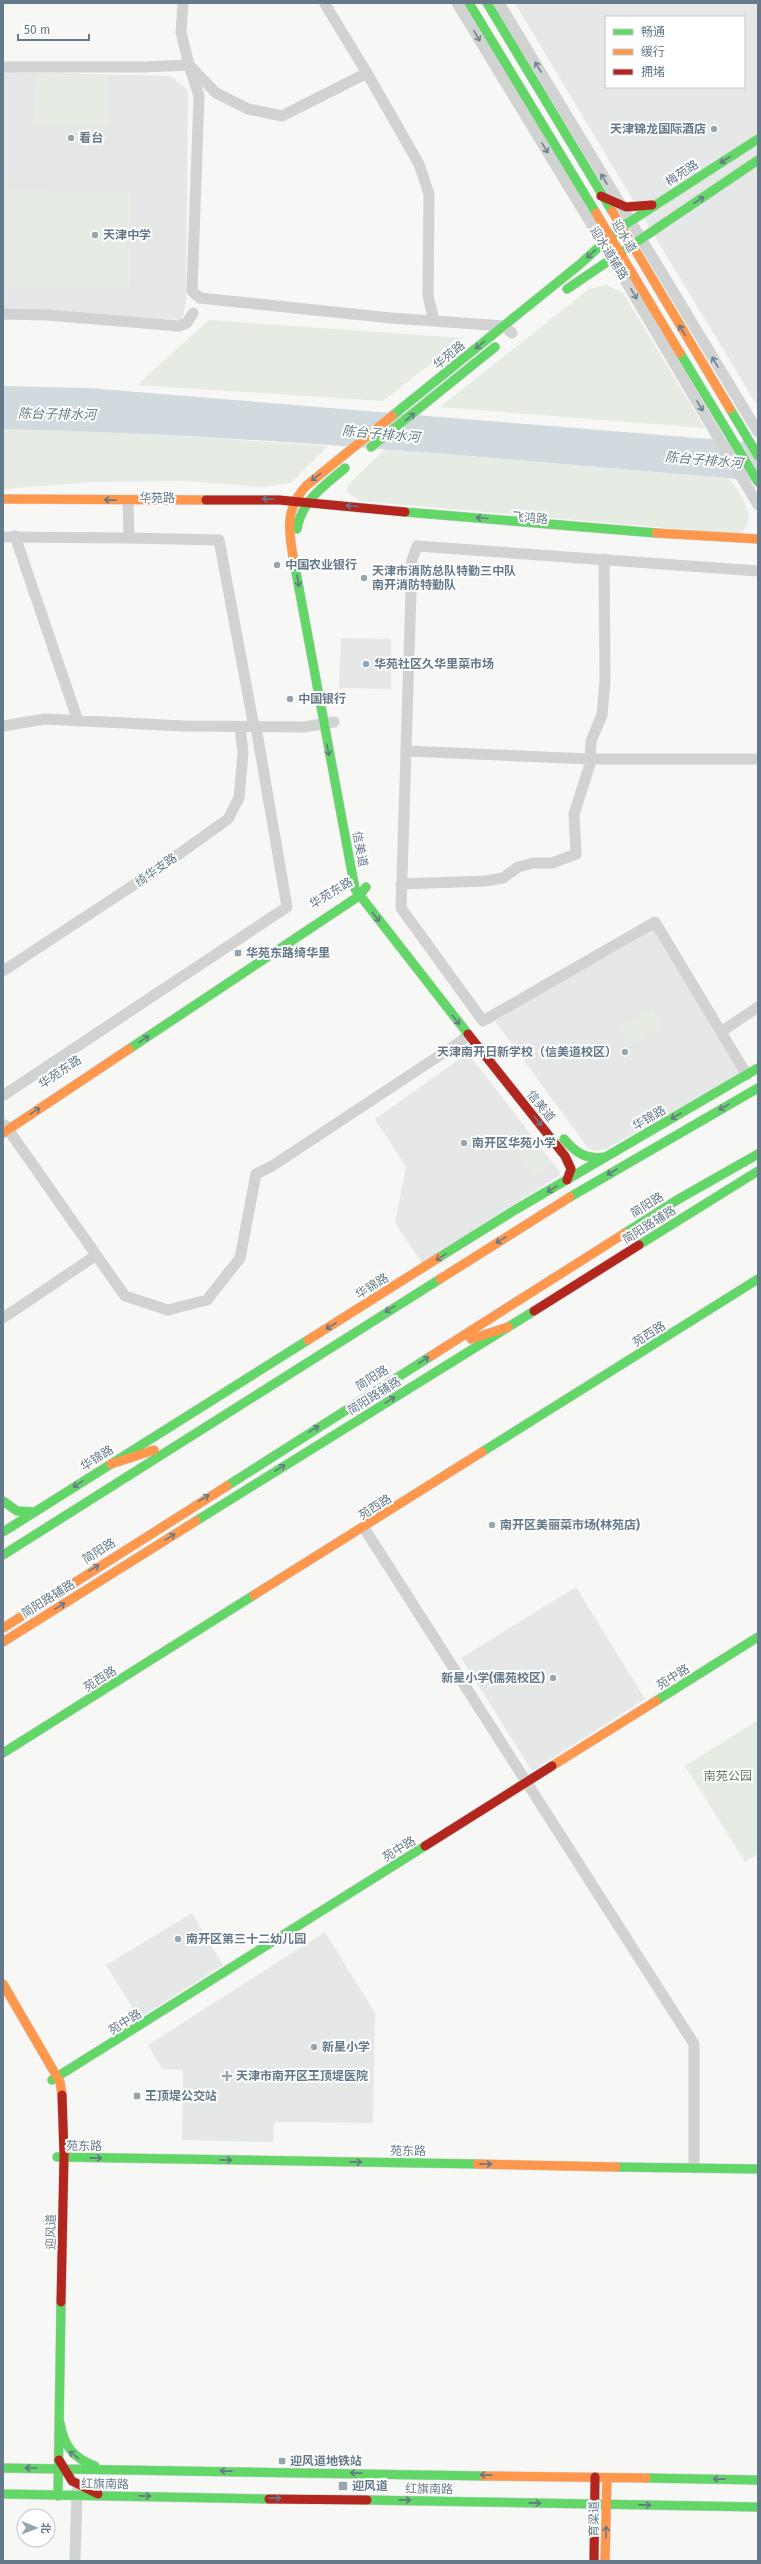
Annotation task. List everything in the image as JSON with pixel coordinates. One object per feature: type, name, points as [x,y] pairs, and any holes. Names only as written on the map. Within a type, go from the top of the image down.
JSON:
[{"type":"main road","name":"迎水道","points":[[469,3],[590,203],[606,239]]},
{"type":"main road","name":"迎水道","points":[[487,3],[601,196],[631,233],[650,277],[758,456]]},
{"type":"main road","name":"梅苑路","points":[[631,233],[658,203],[758,139]]},
{"type":"main road","points":[[650,277],[646,259],[646,249],[656,233],[667,222],[758,160]]},
{"type":"main road","points":[[601,196],[619,205],[639,208],[658,203]]},
{"type":"main road","points":[[590,203],[604,217],[631,233],[667,222]]},
{"type":"main road","points":[[561,294],[584,275],[617,255],[631,233],[667,222]]},
{"type":"main road","name":"华苑路","points":[[364,453],[429,402],[606,239],[631,233]]},
{"type":"main road","points":[[631,233],[640,285]]},
{"type":"main road","name":"迎水道","points":[[617,255],[640,285],[758,482]]},
{"type":"main road","name":"华苑路","points":[[288,508],[306,486],[415,397],[508,329],[522,325]]},
{"type":"main road","points":[[301,510],[307,502],[352,463]]},
{"type":"main road","name":"华苑路","points":[[3,499],[131,508],[288,508],[301,510]]},
{"type":"main road","name":"华苑路","points":[[131,508],[288,508],[307,502]]},
{"type":"main road","name":"飞鸿路","points":[[307,502],[614,531],[758,539]]},
{"type":"main road","name":"信美道","points":[[288,508],[288,529],[329,723],[340,752]]},
{"type":"main road","name":"信美道","points":[[301,510],[297,531],[352,872],[357,892],[468,1035],[567,1158],[571,1170],[567,1180]]},
{"type":"main road","name":"飞鸿路","points":[[301,510],[613,537],[758,545]]},
{"type":"main road","points":[[343,897],[350,887],[352,872]]},
{"type":"main road","name":"信美道","points":[[365,883],[494,1053],[574,1151],[584,1158],[605,1157]]},
{"type":"main road","name":"华苑东路","points":[[5,1127],[357,892],[365,883]]},
{"type":"main road","name":"华苑东路","points":[[5,1127],[343,897],[357,892]]},
{"type":"main road","name":"华锦路","points":[[3,1531],[515,1210],[758,1068]]},
{"type":"main road","points":[[3,1555],[450,1271],[576,1193],[758,1088]]},
{"type":"main road","name":"简阳路","points":[[3,1628],[79,1578],[677,1200],[758,1154]]},
{"type":"main road","name":"简阳路辅路","points":[[3,1642],[758,1171]]},
{"type":"main road","points":[[450,1271],[515,1210]]},
{"type":"main road","name":"苑西路","points":[[3,1753],[364,1528],[758,1279]]},
{"type":"main road","points":[[444,1347],[508,1327]]},
{"type":"main road","points":[[111,1464],[179,1443]]},
{"type":"main road","points":[[3,1501],[7,1507],[15,1511],[35,1512]]},
{"type":"main road","points":[[3,1531],[4,1514]]},
{"type":"main road","points":[[3,1642],[79,1578]]},
{"type":"main road","name":"苑中路","points":[[56,2081],[75,2078],[758,1637]]},
{"type":"main road","name":"苑中路","points":[[56,2081],[758,1644]]},
{"type":"main road","name":"迎风道","points":[[3,1984],[56,2081],[64,2107],[56,2423]]},
{"type":"main road","name":"迎风道","points":[[3,1996],[56,2081],[62,2154],[57,2180],[56,2423],[58,2466],[54,2495]]},
{"type":"main road","points":[[64,2107],[75,2078]]},
{"type":"main road","name":"苑东路","points":[[62,2154],[83,2150],[694,2164],[758,2169]]},
{"type":"main road","name":"苑东路","points":[[62,2154],[694,2164],[758,2161]]},
{"type":"main road","points":[[56,2423],[65,2446],[70,2454],[84,2462],[107,2469]]},
{"type":"main road","points":[[58,2466],[77,2490]]},
{"type":"main road","name":"红旗南路","points":[[3,2468],[58,2466],[107,2469],[758,2480]]},
{"type":"main road","points":[[594,2561],[595,2477]]},
{"type":"main road","name":"育梁道","points":[[605,2561],[607,2478]]},
{"type":"main road","name":"红旗南路","points":[[3,2494],[54,2495],[77,2490],[106,2496],[606,2504],[758,2508]]},
{"type":"street","points":[[183,3],[181,32],[198,91],[192,291],[200,298],[391,318],[434,320],[508,329]]},
{"type":"street","points":[[322,3],[366,73],[419,164],[429,194],[428,296],[434,320]]},
{"type":"street","name":"迎水道辅路","points":[[457,3],[617,255],[717,436],[758,505]]},
{"type":"street","points":[[499,3],[619,205],[631,233],[646,249],[758,431]]},
{"type":"street","points":[[3,67],[144,67],[189,64]]},
{"type":"street","points":[[189,64],[216,93],[248,109],[282,116],[366,73]]},
{"type":"street","points":[[198,103],[208,95],[216,93]]},
{"type":"street","points":[[3,314],[47,315],[179,326],[187,323],[193,313]]},
{"type":"street","points":[[129,538],[131,508]]},
{"type":"street","points":[[15,536],[78,721]]},
{"type":"street","points":[[3,538],[15,536],[219,540],[255,727],[286,908],[4,1095]]},
{"type":"street","points":[[747,1075],[655,922],[483,1021],[401,908],[401,884],[412,560],[417,546],[758,571]]},
{"type":"street","points":[[401,884],[486,882],[503,878],[518,867],[533,863],[552,863],[576,854],[574,814],[590,759],[591,741],[602,714],[605,681],[604,559]]},
{"type":"street","points":[[3,726],[45,719],[240,727],[304,727],[329,723]]},
{"type":"street","name":"绮华支路","points":[[3,971],[161,867],[228,819],[239,798],[243,752],[240,727]]},
{"type":"street","points":[[406,751],[590,759],[758,759]]},
{"type":"street","points":[[721,1032],[758,1007]]},
{"type":"street","points":[[5,1127],[95,1256],[125,1296],[168,1310],[207,1300],[240,1258],[256,1174],[337,1124],[460,1042],[468,1035]]},
{"type":"street","points":[[3,1318],[95,1256]]},
{"type":"street","points":[[364,1528],[694,2044],[694,2164]]},
{"type":"street","points":[[75,2561],[78,2468]]},
{"type":"shaded area","points":[[515,3],[758,3],[758,407],[628,192]]},
{"type":"shaded area","name":"天津中学","points":[[3,72],[170,76],[185,87],[188,92],[186,303],[182,320],[3,309]]},
{"type":"shaded area","name":"华苑社区久华里菜市场","points":[[341,638],[391,639],[391,689],[339,688]]},
{"type":"shaded area","name":"天津南开日新学校（信美道校区）","points":[[658,921],[744,1072],[606,1149],[594,1151],[588,1148],[495,1021]]},
{"type":"shaded area","name":"南开区华苑小学","points":[[468,1053],[559,1171],[560,1175],[422,1263],[395,1223],[406,1167],[375,1119]]},
{"type":"shaded area","name":"新星小学(儒苑校区)","points":[[576,1587],[645,1699],[532,1771],[461,1658]]},
{"type":"shaded area","name":"南开区第三十二幼儿园","points":[[192,1913],[223,1965],[139,2018],[106,1965]]},
{"type":"shaded area","name":"新星小学","points":[[325,1932],[375,2013],[373,2123],[274,2122],[273,2142],[182,2140],[183,2070],[162,2069],[148,2045]]},
{"type":"green space","points":[[35,74],[109,75],[108,125],[34,123]]},
{"type":"green space","points":[[3,190],[131,192],[130,289],[3,288]]},
{"type":"green space","points":[[607,285],[623,293],[705,428],[440,407],[589,289]]},
{"type":"green space","points":[[209,320],[464,338],[383,401],[137,385]]},
{"type":"green space","points":[[3,429],[98,431],[328,446],[291,483],[263,487],[184,481],[93,482],[3,489]]},
{"type":"green space","points":[[385,449],[728,478],[743,499],[748,515],[748,522],[745,529],[738,534],[360,501],[347,493],[347,486]]},
{"type":"green space","points":[[652,1008],[663,1025],[630,1045],[619,1028]]},
{"type":"green space","points":[[529,1133],[550,1165],[533,1176],[512,1144]]},
{"type":"green space","name":"南苑公园","points":[[758,1720],[758,1854],[745,1862],[685,1766]]},
{"type":"water","name":"陈台子排水河","points":[[3,386],[88,388],[758,443],[758,483],[728,478],[275,441],[3,429]]},
{"type":"traffic: fast","points":[[469,3],[596,213]]},
{"type":"traffic: fast","points":[[487,3],[612,211]]},
{"type":"traffic: fast","points":[[392,416],[579,265],[620,228],[758,139]]},
{"type":"traffic: fast","points":[[567,289],[758,160]]},
{"type":"traffic: fast","points":[[371,447],[495,347]]},
{"type":"traffic: fast","points":[[680,353],[758,482]]},
{"type":"traffic: fast","points":[[730,409],[758,456]]},
{"type":"traffic: fast","points":[[297,529],[304,510],[315,494],[345,468]]},
{"type":"traffic: fast","points":[[405,512],[656,533]]},
{"type":"traffic: fast","points":[[293,556],[355,889],[468,1034]]},
{"type":"traffic: fast","points":[[129,1049],[359,896],[366,887]]},
{"type":"traffic: fast","points":[[438,1258],[515,1210],[758,1068]]},
{"type":"traffic: fast","points":[[570,1197],[758,1088]]},
{"type":"traffic: fast","points":[[564,1139],[577,1152],[592,1157],[605,1157]]},
{"type":"traffic: fast","points":[[625,1233],[677,1200],[758,1154]]},
{"type":"traffic: fast","points":[[639,1245],[758,1171]]},
{"type":"traffic: fast","points":[[3,1555],[440,1279]]},
{"type":"traffic: fast","points":[[482,1452],[758,1279]]},
{"type":"traffic: fast","points":[[196,1521],[534,1311]]},
{"type":"traffic: fast","points":[[3,1532],[308,1340]]},
{"type":"traffic: fast","points":[[227,1486],[431,1356]]},
{"type":"traffic: fast","points":[[3,1501],[17,1511],[35,1512]]},
{"type":"traffic: fast","points":[[3,1753],[254,1595]]},
{"type":"traffic: fast","points":[[656,1701],[758,1637]]},
{"type":"traffic: fast","points":[[52,2080],[425,1846]]},
{"type":"traffic: fast","points":[[57,2157],[477,2164]]},
{"type":"traffic: fast","points":[[616,2167],[758,2169]]},
{"type":"traffic: fast","points":[[58,2496],[61,2302]]},
{"type":"traffic: fast","points":[[60,2423],[67,2445],[75,2455],[87,2463],[95,2466]]},
{"type":"traffic: fast","points":[[3,2468],[484,2476]]},
{"type":"traffic: fast","points":[[646,2478],[758,2480]]},
{"type":"traffic: fast","points":[[3,2494],[269,2499]]},
{"type":"traffic: fast","points":[[367,2500],[758,2507]]},
{"type":"traffic: slow","points":[[612,211],[730,409]]},
{"type":"traffic: slow","points":[[596,213],[680,353]]},
{"type":"traffic: slow","points":[[293,556],[290,536],[290,519],[299,494],[306,486],[392,416]]},
{"type":"traffic: slow","points":[[3,499],[206,500]]},
{"type":"traffic: slow","points":[[656,533],[758,539]]},
{"type":"traffic: slow","points":[[3,1133],[129,1049]]},
{"type":"traffic: slow","points":[[440,1279],[570,1197]]},
{"type":"traffic: slow","points":[[431,1356],[625,1233]]},
{"type":"traffic: slow","points":[[308,1340],[438,1258]]},
{"type":"traffic: slow","points":[[471,1339],[508,1327]]},
{"type":"traffic: slow","points":[[111,1464],[154,1450]]},
{"type":"traffic: slow","points":[[254,1595],[482,1452]]},
{"type":"traffic: slow","points":[[3,1628],[227,1486]]},
{"type":"traffic: slow","points":[[3,1642],[196,1521]]},
{"type":"traffic: slow","points":[[552,1766],[656,1701]]},
{"type":"traffic: slow","points":[[3,1984],[60,2082],[62,2095]]},
{"type":"traffic: slow","points":[[477,2164],[616,2167]]},
{"type":"traffic: slow","points":[[484,2476],[646,2478]]},
{"type":"traffic: slow","points":[[605,2561],[607,2478]]},
{"type":"traffic: jam","points":[[601,196],[626,207],[652,205]]},
{"type":"traffic: jam","points":[[206,500],[279,500],[405,512]]},
{"type":"traffic: jam","points":[[468,1034],[565,1156],[571,1169],[567,1180]]},
{"type":"traffic: jam","points":[[534,1311],[639,1245]]},
{"type":"traffic: jam","points":[[425,1846],[552,1766]]},
{"type":"traffic: jam","points":[[61,2302],[64,2155],[62,2095]]},
{"type":"traffic: jam","points":[[59,2460],[72,2481],[98,2494]]},
{"type":"traffic: jam","points":[[594,2561],[595,2477]]},
{"type":"traffic: jam","points":[[269,2499],[367,2500]]},
{"type":"place","name":"天津锦龙国际酒店","points":[[714,129]]},
{"type":"place","name":"看台","points":[[71,138]]},
{"type":"place","name":"天津中学","points":[[95,235]]},
{"type":"place","name":"中国农业银行","points":[[277,565]]},
{"type":"place","name":"天津市消防总队特勤三中队 南开消防特勤队","points":[[364,578]]},
{"type":"place","name":"华苑社区久华里菜市场","points":[[366,664]]},
{"type":"place","name":"中国银行","points":[[290,699]]},
{"type":"place","name":"华苑东路绮华里","points":[[238,953]]},
{"type":"place","name":"天津南开日新学校（信美道校区）","points":[[625,1052]]},
{"type":"place","name":"南开区华苑小学","points":[[464,1143]]},
{"type":"place","name":"南开区美丽菜市场(林苑店)","points":[[492,1525]]},
{"type":"place","name":"新星小学(儒苑校区)","points":[[553,1678]]},
{"type":"place","name":"南开区第三十二幼儿园","points":[[178,1939]]},
{"type":"place","name":"新星小学","points":[[314,2047]]},
{"type":"place","name":"天津市南开区王顶堤医院","points":[[227,2076]]},
{"type":"place","name":"王顶堤公交站","points":[[137,2096]]},
{"type":"place","name":"迎风道地铁站","points":[[282,2461]]},
{"type":"place","name":"迎风道","points":[[343,2486]]}]
